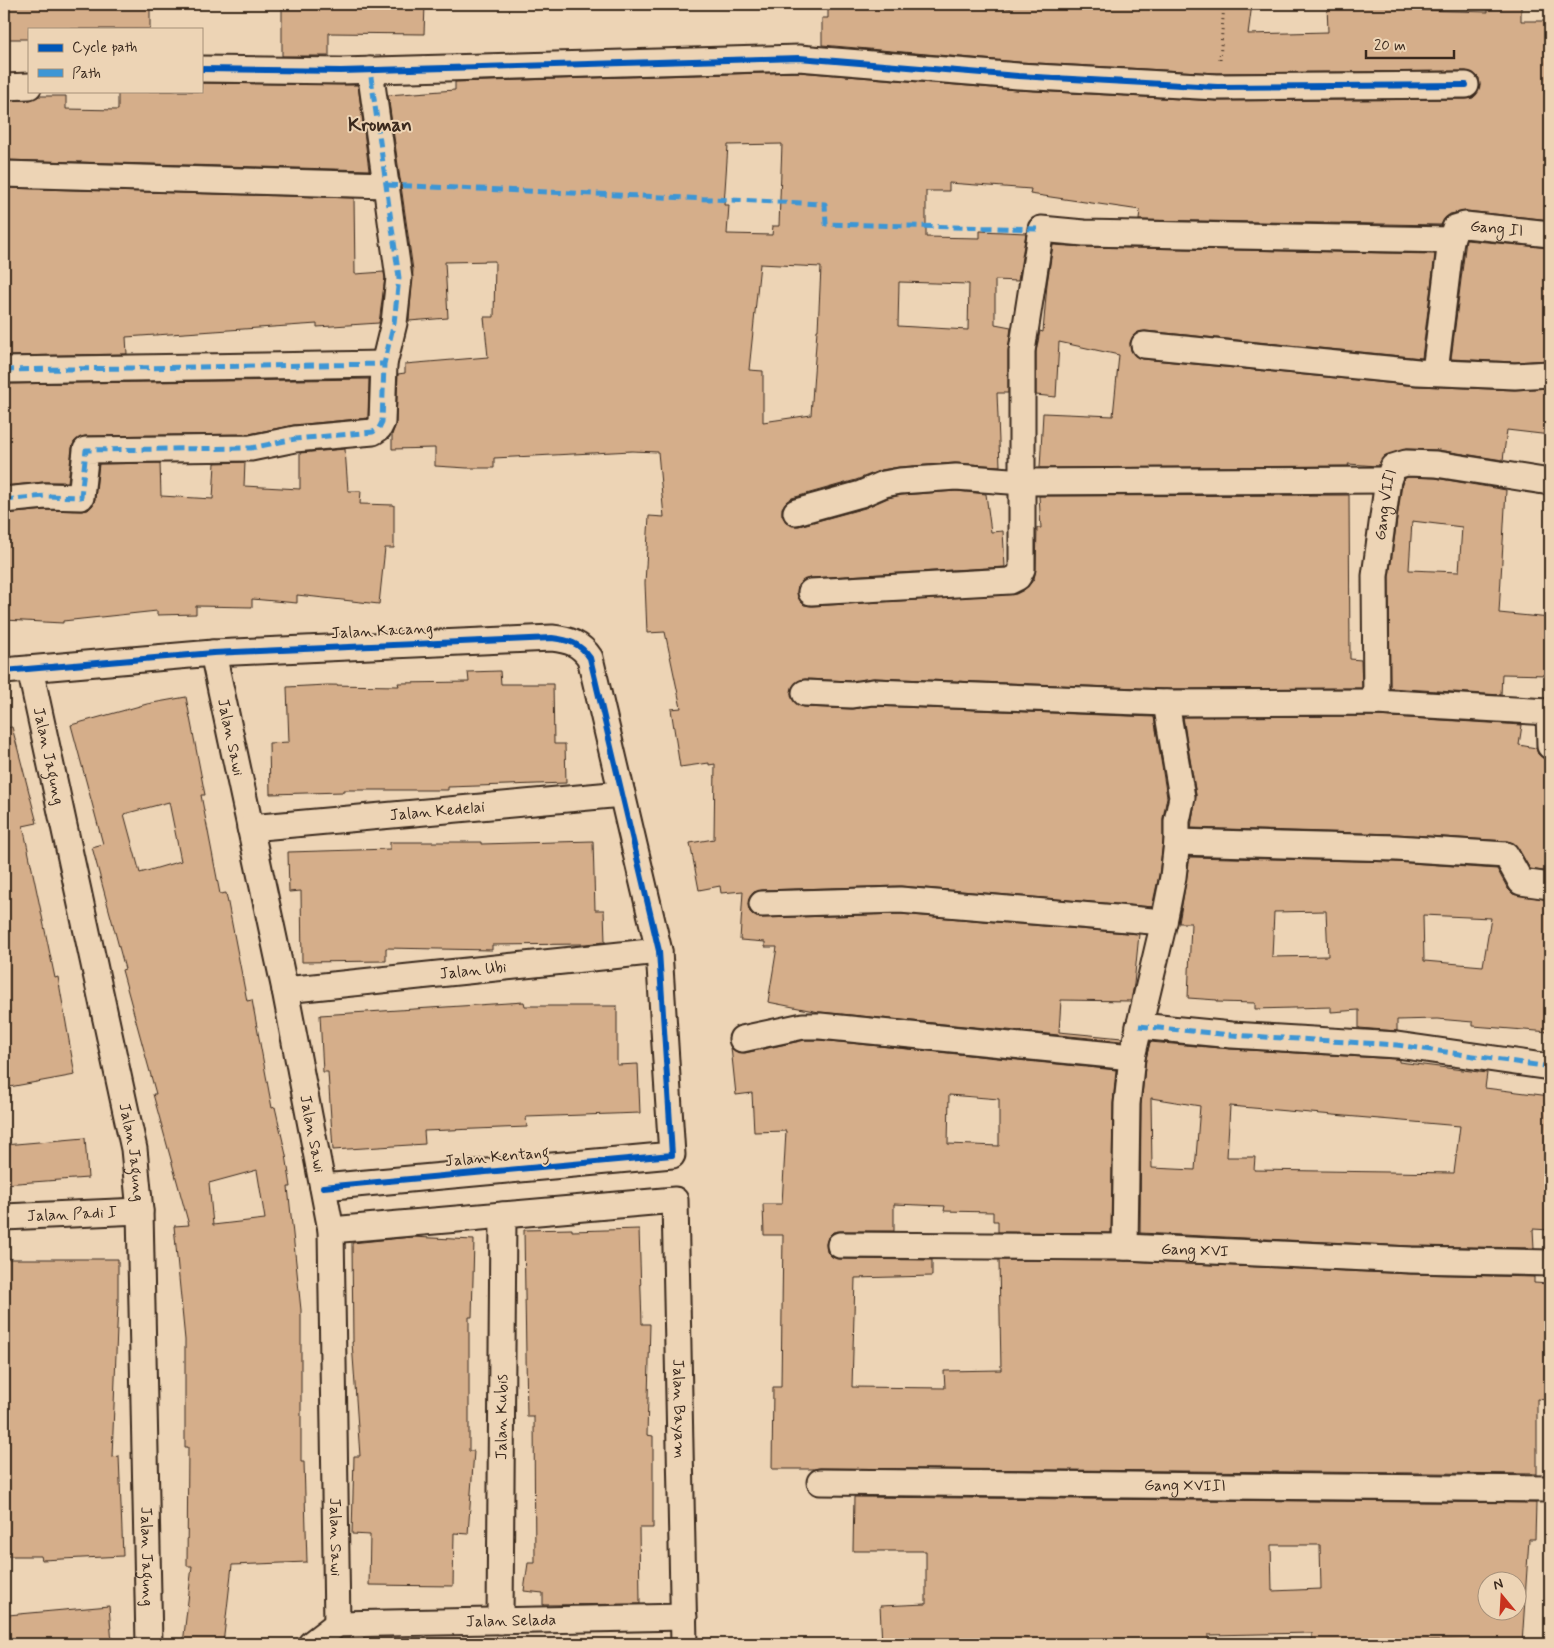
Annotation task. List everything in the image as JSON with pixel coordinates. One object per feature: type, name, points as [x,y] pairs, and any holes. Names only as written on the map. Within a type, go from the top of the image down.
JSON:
[{"type":"street","points":[[202,69],[370,70],[799,58],[1018,76],[1218,87],[1466,85]]},
{"type":"street","points":[[4,500],[45,496],[80,497],[86,450],[251,448],[295,439],[373,432],[379,428],[382,422],[384,364],[394,324],[398,278],[387,185],[370,70]]},
{"type":"street","points":[[4,87],[28,86]]},
{"type":"street","points":[[4,174],[387,185]]},
{"type":"street","name":"Gang II","points":[[1451,240],[1454,228],[1465,225],[1550,234]]},
{"type":"street","points":[[811,592],[1010,580],[1018,577],[1022,569],[1022,351],[1040,230],[1094,233],[1451,240],[1435,372]]},
{"type":"street","points":[[1144,345],[1435,372],[1515,376],[1550,374]]},
{"type":"street","points":[[4,370],[384,364]]},
{"type":"street","name":"Gang VIII","points":[[1376,702],[1375,576],[1388,480],[1393,467],[1406,464],[1436,464],[1550,482]]},
{"type":"street","points":[[796,512],[861,494],[884,484],[956,477],[1023,482],[1388,480]]},
{"type":"street","name":"Jalan Kacang","points":[[4,671],[213,652],[552,638],[570,640],[578,645],[590,658],[659,951],[672,1155]]},
{"type":"street","name":"Jalan Sawi","points":[[213,652],[285,990],[331,1230],[337,1624]]},
{"type":"street","name":"Jalan Jagung","points":[[30,669],[134,1149],[140,1211],[149,1644]]},
{"type":"street","points":[[805,693],[852,695],[873,692],[1166,703],[1376,702],[1549,712],[1550,746]]},
{"type":"street","points":[[1125,1248],[1127,1104],[1132,1057],[1164,922],[1178,842],[1177,821],[1182,797],[1166,703]]},
{"type":"street","name":"Jalan Kedelai","points":[[250,828],[622,794]]},
{"type":"street","points":[[1178,842],[1396,848],[1506,855],[1521,882],[1550,886]]},
{"type":"street","points":[[762,904],[900,900],[1164,922]]},
{"type":"street","name":"Jalan Ubi","points":[[285,990],[659,951]]},
{"type":"street","points":[[742,1038],[803,1026],[820,1026],[1132,1057]]},
{"type":"street","points":[[1139,1026],[1232,1035],[1397,1045],[1550,1067]]},
{"type":"street","name":"Jalan Kentang","points":[[323,1187],[672,1155]]},
{"type":"street","name":"Jalan Bayam","points":[[503,1215],[675,1200],[684,1644]]},
{"type":"street","name":"Jalan Padi I","points":[[4,1217],[140,1211]]},
{"type":"street","points":[[331,1230],[503,1215]]},
{"type":"street","name":"Jalan Kubis","points":[[500,1621],[503,1215]]},
{"type":"street","name":"Gang XVI","points":[[840,1245],[1125,1248],[1411,1260],[1550,1263]]},
{"type":"street","name":"Gang XVIII","points":[[820,1482],[1550,1489]]},
{"type":"street","name":"Jalan Selada","points":[[337,1624],[684,1617]]},
{"type":"street","points":[[311,1644],[337,1624]]},
{"type":"path","points":[[1218,87],[1224,4]]},
{"type":"building","points":[[4,4],[150,4],[150,28],[28,28],[28,39],[4,39]]},
{"type":"building","points":[[282,4],[425,4],[424,34],[329,33],[329,56],[282,56]]},
{"type":"building","points":[[828,4],[973,4],[1011,8],[1012,4],[1252,4],[1248,34],[1328,32],[1327,4],[1419,4],[1419,10],[1488,12],[1488,5],[1521,6],[1521,21],[1550,21],[1550,220],[1466,211],[1450,214],[1441,225],[1139,220],[1140,210],[1030,194],[1031,189],[949,183],[949,191],[926,191],[926,237],[980,238],[980,231],[1026,233],[1018,281],[995,280],[995,324],[1011,327],[1008,351],[1008,393],[997,393],[1000,466],[955,463],[881,470],[856,480],[792,498],[782,508],[782,515],[786,522],[792,526],[799,526],[865,508],[888,498],[902,495],[956,491],[986,494],[991,532],[1003,531],[1005,567],[810,578],[798,585],[797,593],[804,605],[812,606],[1016,594],[1024,590],[1034,579],[1037,528],[1041,528],[1039,496],[1349,495],[1350,659],[1361,660],[1362,688],[1166,689],[874,678],[851,681],[805,679],[798,681],[793,686],[791,693],[793,700],[798,705],[804,707],[852,709],[874,706],[1154,717],[1167,797],[1163,818],[1163,841],[1159,875],[1152,907],[900,886],[762,890],[754,892],[748,904],[750,912],[756,917],[762,918],[900,914],[1139,934],[1131,1001],[1061,1000],[1059,1032],[1122,1038],[1121,1041],[819,1012],[768,1002],[777,947],[765,947],[765,942],[740,940],[743,891],[721,893],[720,886],[699,890],[690,843],[714,839],[715,764],[709,765],[709,763],[680,767],[671,709],[681,708],[665,632],[647,633],[645,583],[649,516],[664,517],[658,452],[632,451],[494,458],[494,468],[467,468],[435,466],[435,448],[392,449],[392,435],[396,422],[398,374],[405,373],[405,364],[488,357],[484,317],[494,317],[495,261],[445,262],[448,318],[409,321],[413,270],[388,95],[455,90],[455,82],[799,72],[1017,90],[1216,101],[1466,99],[1473,98],[1478,92],[1479,78],[1473,73],[1466,71],[1217,73],[1019,62],[822,45],[822,18],[828,18]],"holes":[[[782,144],[779,226],[773,226],[772,235],[727,234],[729,205],[724,205],[728,145]],[[760,264],[821,267],[811,415],[763,422],[763,371],[749,370]],[[899,282],[969,284],[968,330],[898,326]]]},
{"type":"building","points":[[202,83],[358,85],[369,170],[4,160],[4,101],[30,100],[39,96],[66,96],[66,109],[118,110],[118,92],[202,92]]},
{"type":"building","points":[[4,188],[354,198],[355,274],[384,272],[385,278],[379,323],[317,327],[317,324],[126,337],[127,354],[4,356]]},
{"type":"building","points":[[1466,240],[1550,248],[1550,360],[1515,362],[1451,359]]},
{"type":"building","points":[[1053,245],[1435,254],[1422,358],[1145,331],[1133,336],[1130,343],[1131,350],[1135,356],[1143,359],[1417,386],[1514,390],[1550,388],[1550,435],[1507,430],[1503,460],[1438,450],[1406,449],[1384,456],[1378,466],[1348,464],[1349,466],[1040,468],[1043,413],[1113,416],[1119,355],[1059,342],[1056,397],[1036,395],[1036,352],[1040,331],[1043,332],[1047,284]]},
{"type":"building","points":[[369,379],[368,418],[294,425],[249,434],[85,436],[74,442],[68,482],[4,486],[4,384]]},
{"type":"building","points":[[345,449],[348,491],[361,491],[360,504],[394,505],[394,548],[385,548],[379,604],[297,595],[297,603],[252,599],[252,607],[196,606],[196,614],[157,615],[157,611],[63,621],[63,623],[4,620],[4,514],[46,510],[88,510],[93,505],[95,499],[99,464],[160,463],[161,496],[213,499],[215,463],[245,462],[244,486],[300,489],[300,453]]},
{"type":"building","points":[[1408,477],[1435,478],[1506,490],[1499,613],[1550,618],[1550,675],[1502,674],[1501,695],[1390,688],[1389,577],[1404,479]],"holes":[[[1412,521],[1462,527],[1459,572],[1409,570]]]},
{"type":"building","points":[[500,671],[501,684],[553,684],[554,744],[565,744],[566,783],[448,787],[448,790],[343,790],[343,792],[270,794],[269,743],[289,742],[287,687],[327,685],[399,686],[398,683],[469,682],[468,672]]},
{"type":"building","points":[[186,697],[205,795],[201,795],[220,894],[226,893],[247,1001],[252,1000],[272,1108],[275,1107],[286,1155],[291,1187],[288,1187],[301,1310],[301,1462],[304,1462],[307,1562],[232,1565],[223,1644],[183,1644],[192,1566],[187,1566],[188,1447],[185,1447],[185,1340],[174,1226],[189,1225],[153,1094],[156,1094],[122,970],[125,969],[92,847],[103,844],[71,725],[147,704]],"holes":[[[169,802],[181,861],[140,873],[124,814]],[[257,1170],[265,1219],[213,1225],[209,1183]]]},
{"type":"building","points":[[1376,716],[1522,725],[1519,745],[1536,748],[1538,754],[1550,760],[1550,872],[1530,869],[1518,848],[1513,843],[1507,841],[1396,834],[1191,828],[1196,795],[1183,717]]},
{"type":"building","points":[[12,727],[37,823],[23,826],[55,978],[58,977],[75,1075],[4,1088],[4,728]]},
{"type":"building","points":[[593,841],[595,910],[604,910],[605,942],[492,945],[492,950],[386,948],[386,961],[302,962],[301,891],[289,892],[288,852],[390,849],[390,842],[481,842],[481,844]]},
{"type":"building","points":[[1190,857],[1395,862],[1497,869],[1508,889],[1513,894],[1550,900],[1550,1032],[1473,1026],[1473,1022],[1437,1019],[1397,1020],[1397,1031],[1359,1028],[1359,1010],[1331,1012],[1331,1007],[1255,1009],[1255,1003],[1217,1002],[1217,1000],[1188,998],[1191,923],[1179,923]],"holes":[[[1326,911],[1328,956],[1272,957],[1274,912]],[[1423,915],[1491,918],[1483,966],[1424,961]]]},
{"type":"building","points":[[524,1002],[525,1006],[617,1006],[617,1065],[638,1064],[640,1113],[526,1117],[527,1127],[424,1131],[425,1144],[333,1150],[328,1072],[323,1072],[320,1015]]},
{"type":"building","points":[[805,1040],[819,1040],[1116,1070],[1113,1104],[1111,1233],[998,1232],[998,1221],[993,1221],[993,1212],[944,1211],[945,1206],[894,1204],[894,1231],[840,1231],[833,1232],[828,1237],[826,1244],[827,1252],[832,1257],[839,1259],[932,1260],[932,1276],[855,1278],[852,1387],[945,1388],[944,1371],[1001,1370],[999,1260],[1125,1261],[1411,1274],[1534,1277],[1534,1283],[1550,1284],[1550,1379],[1547,1400],[1537,1399],[1537,1474],[772,1469],[773,1387],[781,1387],[783,1235],[764,1235],[763,1204],[782,1204],[786,1131],[754,1132],[752,1093],[736,1095],[731,1047],[737,1052],[745,1053]],"holes":[[[949,1095],[999,1099],[999,1146],[948,1144]]]},
{"type":"building","points":[[1150,1042],[1396,1059],[1399,1062],[1487,1073],[1485,1088],[1550,1096],[1550,1230],[1533,1229],[1534,1248],[1411,1246],[1140,1233],[1141,1105],[1146,1059]],"holes":[[[1151,1098],[1200,1106],[1195,1170],[1152,1168]],[[1230,1106],[1460,1126],[1454,1173],[1254,1170],[1255,1157],[1227,1157]]]},
{"type":"building","points":[[85,1138],[88,1178],[4,1184],[4,1145]]},
{"type":"building","points":[[572,1229],[572,1231],[639,1229],[642,1324],[650,1324],[647,1435],[653,1436],[653,1528],[639,1528],[640,1604],[543,1605],[543,1593],[524,1591],[528,1563],[535,1563],[534,1417],[527,1417],[524,1230]]},
{"type":"building","points":[[411,1237],[474,1240],[472,1317],[469,1317],[469,1451],[474,1451],[468,1534],[454,1533],[453,1586],[369,1585],[370,1535],[352,1534],[354,1456],[360,1456],[352,1342],[352,1243]]},
{"type":"building","points":[[4,1259],[118,1259],[112,1457],[119,1456],[123,1556],[42,1560],[41,1556],[4,1556]]},
{"type":"building","points":[[854,1497],[1536,1503],[1535,1539],[1529,1539],[1526,1584],[1526,1570],[1476,1570],[1476,1620],[1524,1620],[1522,1644],[1451,1641],[1312,1642],[1312,1633],[1208,1635],[1208,1643],[882,1644],[880,1606],[926,1604],[926,1551],[853,1551]],"holes":[[[1271,1545],[1320,1545],[1321,1589],[1272,1591]]]},
{"type":"building","points":[[109,1606],[112,1644],[10,1644],[8,1615]]},
{"type":"marked path","points":[[4,500],[45,496],[81,497],[86,450],[251,448],[295,439],[373,432],[379,428],[382,422],[384,364],[394,323],[399,278],[370,70]]},
{"type":"marked path","points":[[387,185],[825,204],[826,224],[1041,229]]},
{"type":"marked path","points":[[4,370],[384,364]]},
{"type":"marked path","points":[[1139,1026],[1232,1035],[1397,1045],[1550,1067]]},
{"type":"cycle path","points":[[202,69],[341,71],[799,58],[1018,76],[1217,87],[1466,85]]},
{"type":"cycle path","points":[[4,671],[213,653],[552,638],[574,643],[590,658],[659,951],[672,1155],[323,1187]]},
{"type":"district","name":"Kroman","points":[[380,125]]}]
